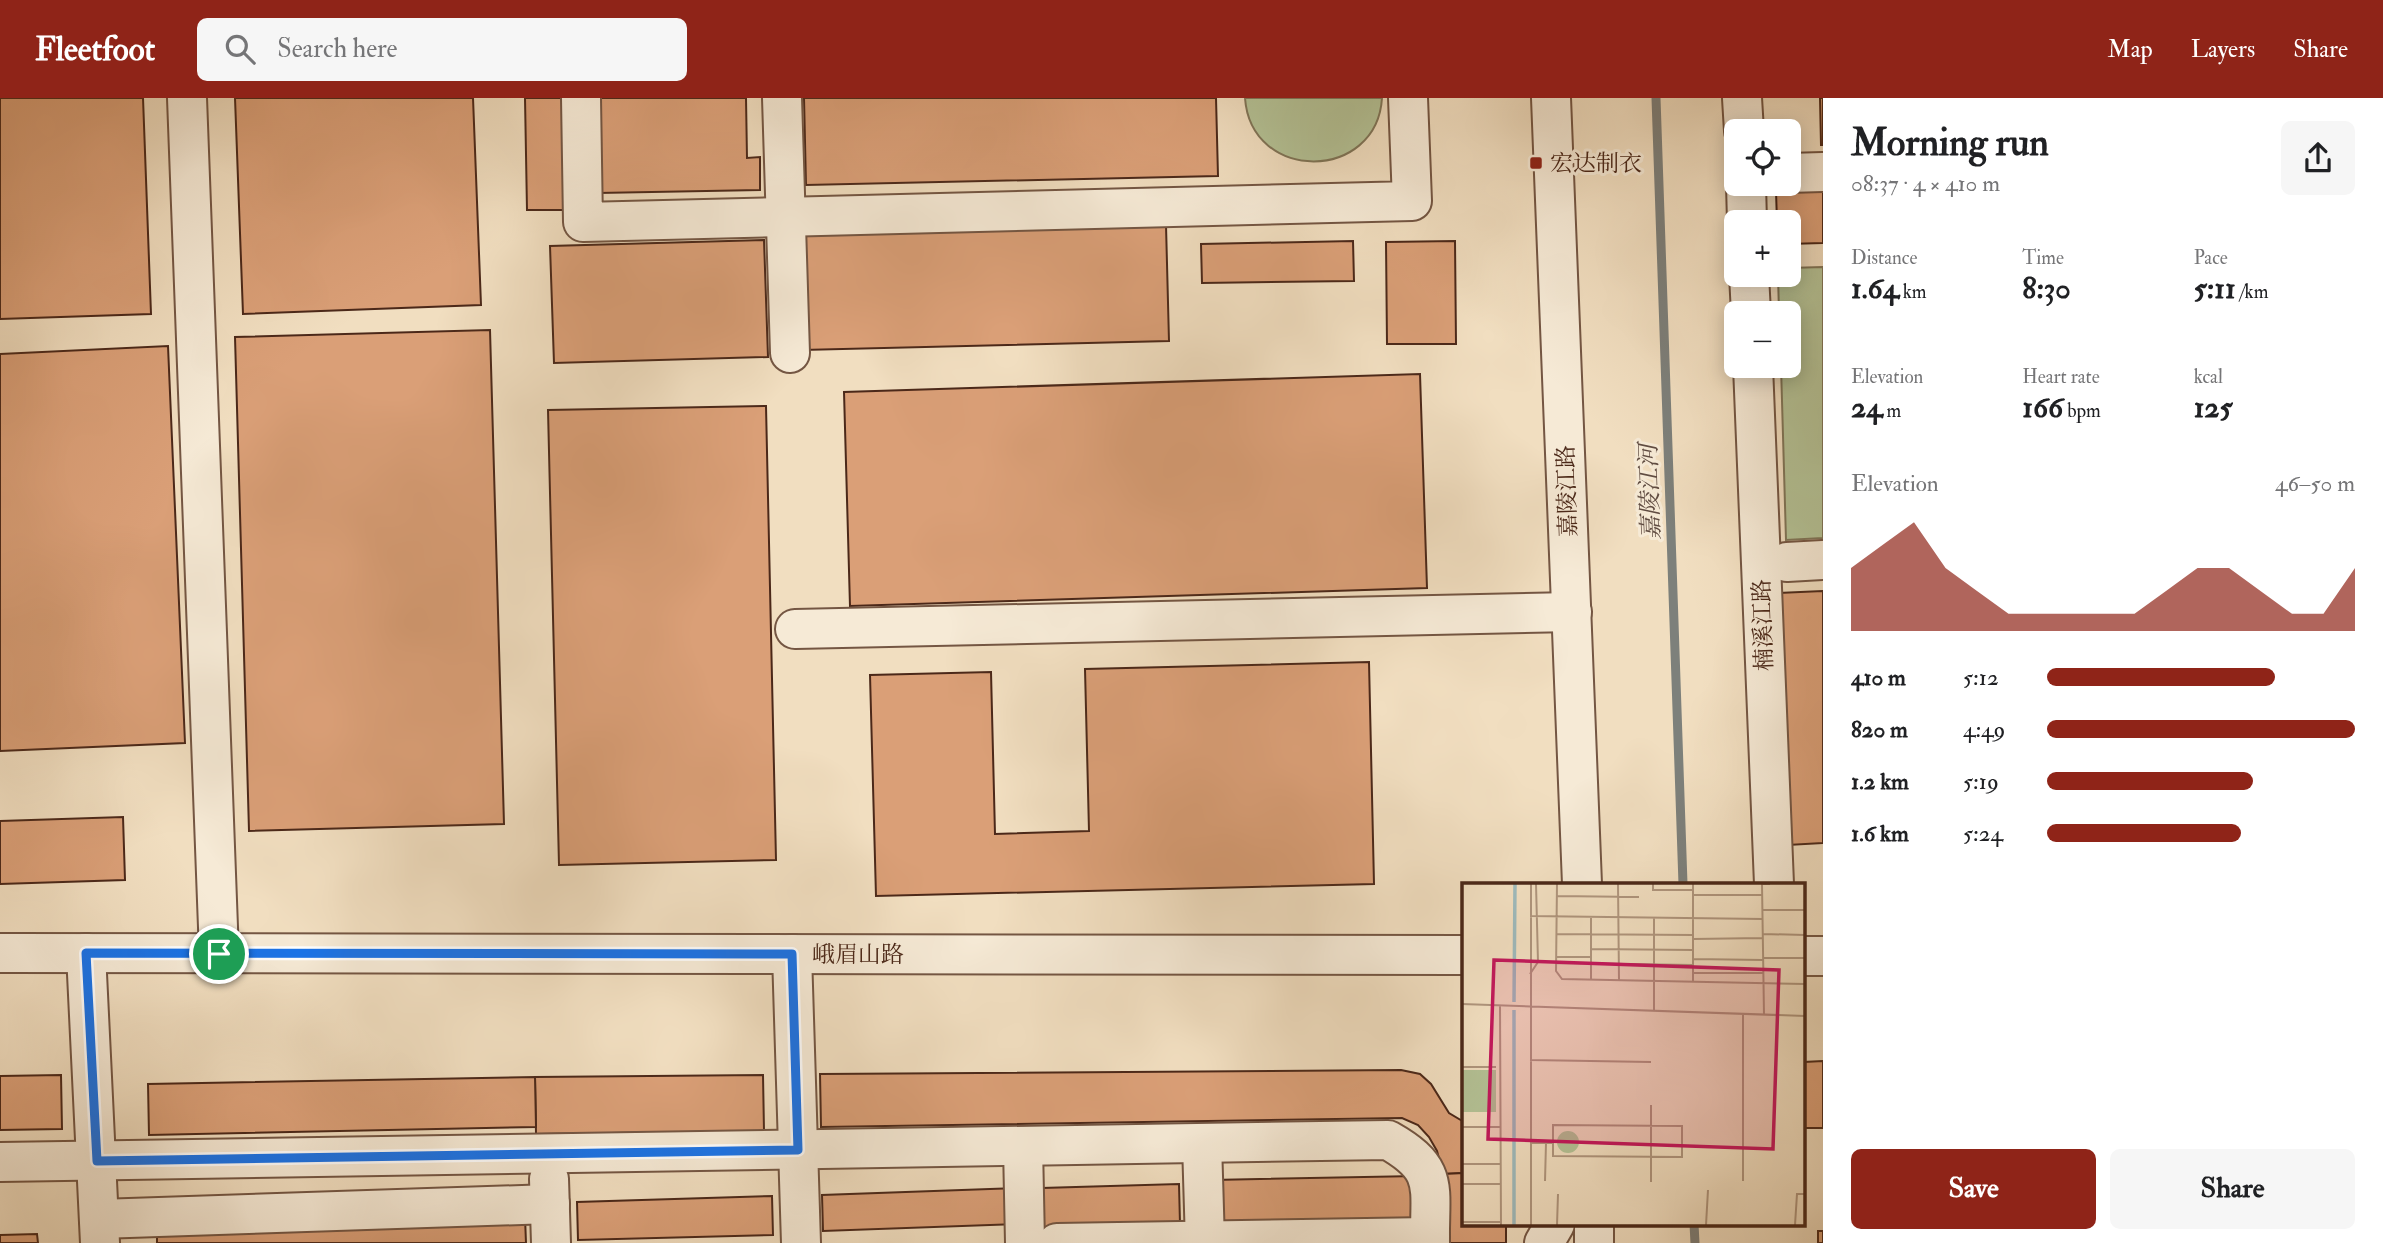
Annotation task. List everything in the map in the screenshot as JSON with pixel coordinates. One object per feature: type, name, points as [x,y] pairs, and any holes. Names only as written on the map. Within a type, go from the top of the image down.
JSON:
[{"type":"street","points":[[187,98],[219,954]]},
{"type":"street","points":[[581,98],[583,222],[785,219],[1412,201],[1408,98]]},
{"type":"street","points":[[782,98],[790,353]]},
{"type":"street","name":"嘉陵江路","points":[[1551,98],[1583,883]]},
{"type":"street","points":[[1742,98],[1743,119]]},
{"type":"street","points":[[1801,173],[1823,172]]},
{"type":"street","name":"楠溪江路","points":[[1753,378],[1773,883]]},
{"type":"street","points":[[795,629],[1572,612]]},
{"type":"street","name":"峨眉山路","points":[[0,953],[1462,955]]},
{"type":"street","points":[[86,953],[100,1231],[550,1204]]},
{"type":"street","points":[[792,954],[802,1243]]},
{"type":"street","points":[[0,1162],[1388,1140],[1415,1155],[1426,1169],[1430,1240],[1057,1243]]},
{"type":"street","points":[[1202,1143],[1205,1242]]},
{"type":"street","points":[[1023,1146],[1025,1243]]},
{"type":"street","points":[[549,1154],[551,1243]]},
{"type":"street","points":[[1544,1243],[1554,1226]]},
{"type":"green space","points":[[1245,98],[1382,98],[1375,126],[1359,145],[1338,157],[1314,161],[1290,158],[1268,146],[1252,126]]},
{"type":"green space","points":[[1823,267],[1823,538],[1786,540],[1781,378],[1801,378],[1801,301],[1779,301],[1778,287],[1801,287],[1801,268]]},
{"type":"building","points":[[0,98],[143,98],[151,314],[0,319]]},
{"type":"building","points":[[235,98],[473,98],[481,305],[243,314]]},
{"type":"building","points":[[525,98],[569,98],[571,210],[527,210]]},
{"type":"building","points":[[597,98],[746,98],[747,158],[760,157],[760,190],[598,193]]},
{"type":"building","points":[[804,98],[1216,98],[1218,176],[806,185]]},
{"type":"building","points":[[1820,98],[1823,98],[1823,145],[1821,145]]},
{"type":"building","points":[[1823,189],[1823,243],[1801,244],[1801,210],[1777,210],[1776,196],[1801,196],[1801,190]]},
{"type":"building","points":[[1166,225],[1169,341],[802,350],[800,234]]},
{"type":"building","points":[[764,240],[768,357],[554,363],[550,246]]},
{"type":"building","points":[[1353,241],[1354,281],[1202,283],[1201,244]]},
{"type":"building","points":[[1455,241],[1456,344],[1387,344],[1386,242]]},
{"type":"building","points":[[490,330],[504,824],[249,831],[235,337]]},
{"type":"building","points":[[168,346],[185,743],[0,751],[0,354]]},
{"type":"building","points":[[1420,374],[1427,588],[850,606],[844,392]]},
{"type":"building","points":[[766,406],[776,860],[559,865],[548,410]]},
{"type":"building","points":[[1823,591],[1823,843],[1788,845],[1777,593]]},
{"type":"building","points":[[1369,662],[1374,884],[876,896],[870,675],[991,672],[995,834],[1089,831],[1085,669]]},
{"type":"building","points":[[123,817],[125,880],[0,884],[0,821]]},
{"type":"building","points":[[1823,1061],[1823,1128],[1806,1128],[1806,1062]]},
{"type":"building","points":[[1401,1070],[1420,1074],[1431,1084],[1449,1113],[1462,1121],[1462,1173],[1443,1174],[1437,1151],[1429,1137],[1418,1125],[1402,1118],[821,1127],[820,1074]]},
{"type":"building","points":[[61,1075],[62,1129],[0,1130],[0,1076]]},
{"type":"building","points":[[763,1075],[764,1131],[536,1134],[535,1077]]},
{"type":"building","points":[[535,1077],[536,1127],[149,1135],[148,1084]]},
{"type":"building","points":[[1462,1173],[1462,1226],[1506,1226],[1506,1243],[1444,1243],[1443,1174]]},
{"type":"building","points":[[1417,1176],[1418,1228],[1213,1233],[1212,1180]]},
{"type":"building","points":[[1179,1184],[1180,1224],[1044,1228],[1042,1188]]},
{"type":"building","points":[[1019,1188],[1020,1224],[823,1231],[822,1195]]},
{"type":"building","points":[[772,1196],[773,1235],[578,1240],[577,1202]]},
{"type":"building","points":[[525,1217],[526,1243],[157,1243],[157,1231]]},
{"type":"building","points":[[1818,1231],[1823,1231],[1823,1243],[1818,1243]]},
{"type":"building","points":[[37,1234],[38,1243],[0,1243],[0,1235]]},
{"type":"waterway","name":"嘉陵江河","points":[[1656,98],[1683,883]]},
{"type":"waterway","name":"嘉陵江河","points":[[1694,1226],[1695,1243]]},
{"type":"place","name":"宏达制衣","points":[[1536,163]]},
{"type":"route","points":[[86,953],[219,954],[792,954],[798,1150],[97,1161],[86,953]]}]
